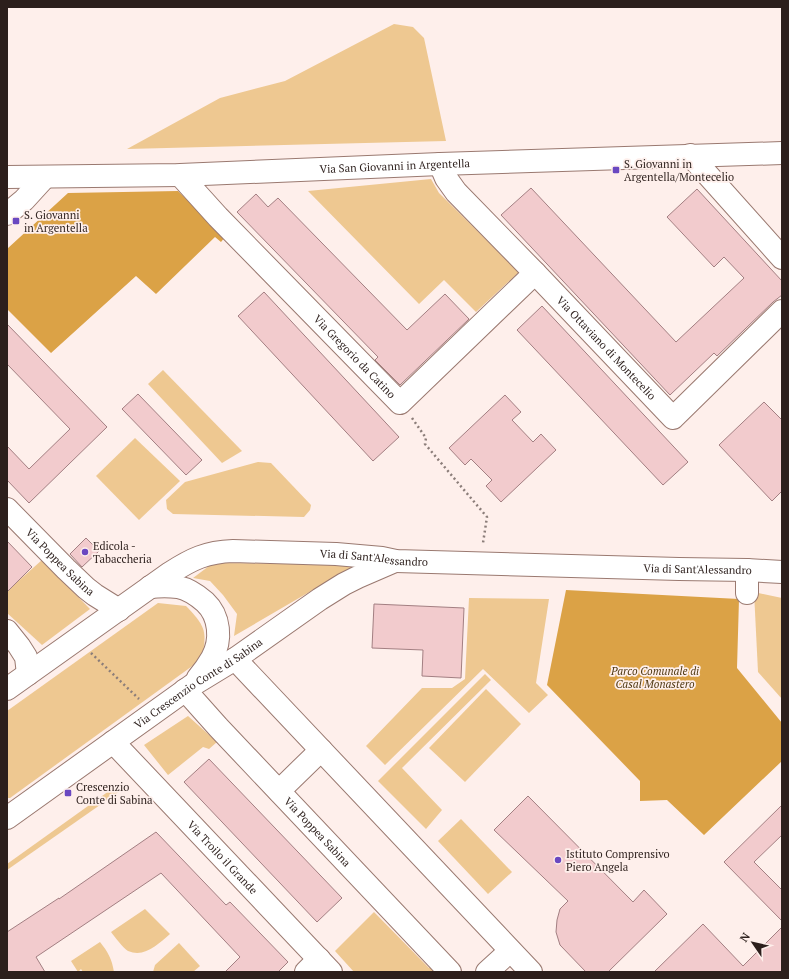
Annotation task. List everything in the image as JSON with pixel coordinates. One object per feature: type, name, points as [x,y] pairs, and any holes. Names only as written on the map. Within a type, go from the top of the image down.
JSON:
[{"type":"street","name":"Via San Giovanni in Argentella","points":[[7,177],[180,175],[440,164],[782,153]]},
{"type":"street","points":[[690,155],[782,258]]},
{"type":"street","name":"Via Ottaviano di Montecelio","points":[[440,164],[446,178],[456,192],[536,273],[673,418],[782,311]]},
{"type":"street","name":"Via Gregorio da Catino","points":[[180,175],[218,217],[400,403],[536,273]]},
{"type":"street","points":[[7,214],[24,200],[44,176]]},
{"type":"street","name":"Via Poppea Sabina","points":[[7,508],[86,588],[119,610]]},
{"type":"street","name":"Via di Sant'Alessandro","points":[[7,689],[119,610],[150,586],[194,558],[209,553],[234,551],[336,554],[382,558],[396,561],[782,572]]},
{"type":"street","name":"Via Crescenzio Conte di Sabina","points":[[10,813],[190,687],[235,659],[320,599],[344,584],[396,561]]},
{"type":"street","points":[[747,570],[747,593]]},
{"type":"street","points":[[150,586],[178,587],[185,589],[201,598],[214,613],[217,622],[218,634],[216,650],[211,661],[190,687]]},
{"type":"street","points":[[7,631],[26,657],[28,674]]},
{"type":"street","points":[[235,659],[531,972]]},
{"type":"street","name":"Via Poppea Sabina","points":[[190,687],[218,727],[450,972]]},
{"type":"street","name":"Via Troilo il Grande","points":[[113,742],[319,968]]},
{"type":"street","points":[[279,790],[321,750]]},
{"type":"street","points":[[487,972],[510,950]]},
{"type":"path","points":[[400,403],[426,438],[425,444],[487,517],[482,544]]},
{"type":"path","points":[[88,650],[141,700]]},
{"type":"shaded area","points":[[394,24],[413,27],[424,38],[446,141],[127,149],[220,98],[285,81]]},
{"type":"shaded area","points":[[431,179],[439,193],[519,272],[476,312],[444,280],[419,304],[308,191]]},
{"type":"shaded area","points":[[163,370],[242,451],[222,463],[148,384]]},
{"type":"shaded area","points":[[135,438],[180,481],[139,520],[96,476]]},
{"type":"shaded area","points":[[258,462],[271,463],[311,505],[310,510],[304,517],[173,514],[167,509],[166,500],[185,482]]},
{"type":"shaded area","points":[[42,560],[90,609],[42,645],[7,613],[7,591]]},
{"type":"shaded area","points":[[213,563],[338,564],[354,566],[234,636],[237,614],[210,581],[193,578]]},
{"type":"shaded area","points":[[754,592],[782,598],[782,699],[758,672]]},
{"type":"shaded area","points":[[469,598],[549,599],[536,683],[548,695],[529,713],[483,669],[385,765],[366,746],[422,688],[452,688],[465,679]]},
{"type":"shaded area","points":[[158,603],[186,606],[198,619],[204,635],[202,659],[10,798],[7,798],[7,711]]},
{"type":"shaded area","points":[[485,674],[491,680],[402,768],[442,810],[426,829],[378,781]]},
{"type":"shaded area","points":[[486,689],[521,724],[465,782],[429,748]]},
{"type":"shaded area","points":[[188,716],[217,742],[209,749],[203,747],[168,775],[144,745]]},
{"type":"shaded area","points":[[116,786],[120,791],[7,870],[7,864]]},
{"type":"shaded area","points":[[461,819],[512,872],[488,894],[438,841]]},
{"type":"shaded area","points":[[145,909],[170,934],[151,949],[140,953],[134,953],[128,951],[121,945],[111,932]]},
{"type":"shaded area","points":[[374,912],[429,968],[434,964],[441,972],[354,972],[335,951]]},
{"type":"shaded area","points":[[100,942],[109,956],[114,972],[83,972],[81,969],[78,972],[71,961]]},
{"type":"shaded area","points":[[179,943],[200,966],[193,972],[153,972],[155,965]]},
{"type":"green space","points":[[178,191],[225,237],[221,242],[215,237],[156,294],[136,276],[51,353],[7,309],[7,249],[68,193]]},
{"type":"green space","name":"Parco Comunale di Casal Monastero","points":[[566,590],[739,599],[737,668],[782,723],[782,761],[704,835],[667,800],[640,801],[640,781],[547,685]]},
{"type":"building","points":[[531,188],[676,342],[744,278],[724,257],[714,267],[667,217],[697,189],[782,281],[782,295],[717,356],[714,353],[670,395],[501,215]]},
{"type":"building","points":[[256,194],[268,207],[278,198],[407,330],[445,294],[469,319],[400,385],[375,360],[378,357],[237,212]]},
{"type":"building","points":[[264,292],[399,437],[373,461],[238,316]]},
{"type":"building","points":[[542,306],[688,462],[663,485],[517,330]]},
{"type":"building","points":[[7,324],[107,427],[29,503],[7,480],[7,446],[29,469],[70,429],[7,364]]},
{"type":"building","points":[[138,394],[202,460],[186,475],[122,409]]},
{"type":"building","points":[[505,395],[521,412],[512,420],[533,442],[541,434],[556,450],[501,502],[486,486],[492,480],[471,459],[465,465],[449,448]]},
{"type":"building","points":[[764,402],[782,420],[782,491],[772,501],[719,445]]},
{"type":"building","name":"Edicola - Tabaccheria","points":[[86,538],[99,551],[82,567],[70,554]]},
{"type":"building","points":[[7,541],[32,567],[7,592]]},
{"type":"building","points":[[374,604],[464,608],[461,678],[422,676],[423,650],[372,648]]},
{"type":"building","points":[[209,759],[342,898],[317,922],[184,782]]},
{"type":"building","name":"Istituto Comprensivo Piero Angela","points":[[528,796],[633,902],[644,890],[667,914],[608,972],[586,972],[560,945],[556,932],[557,920],[560,909],[568,901],[494,830]]},
{"type":"building","points":[[782,805],[782,835],[754,862],[782,890],[782,921],[724,862]]},
{"type":"building","points":[[156,832],[226,905],[230,902],[288,962],[278,972],[225,972],[240,957],[161,873],[36,957],[45,972],[7,972],[7,932],[59,899]]},
{"type":"building","points":[[703,924],[743,966],[782,927],[782,972],[654,972]]},
{"type":"place","name":"S. Giovanni in Argentella/Montecelio","points":[[616,170]]},
{"type":"place","name":"S. Giovanni in Argentella","points":[[16,221]]},
{"type":"place","name":"Edicola - Tabaccheria","points":[[85,552]]},
{"type":"place","name":"Crescenzio Conte di Sabina","points":[[68,793]]},
{"type":"place","name":"Istituto Comprensivo Piero Angela","points":[[558,860]]}]
